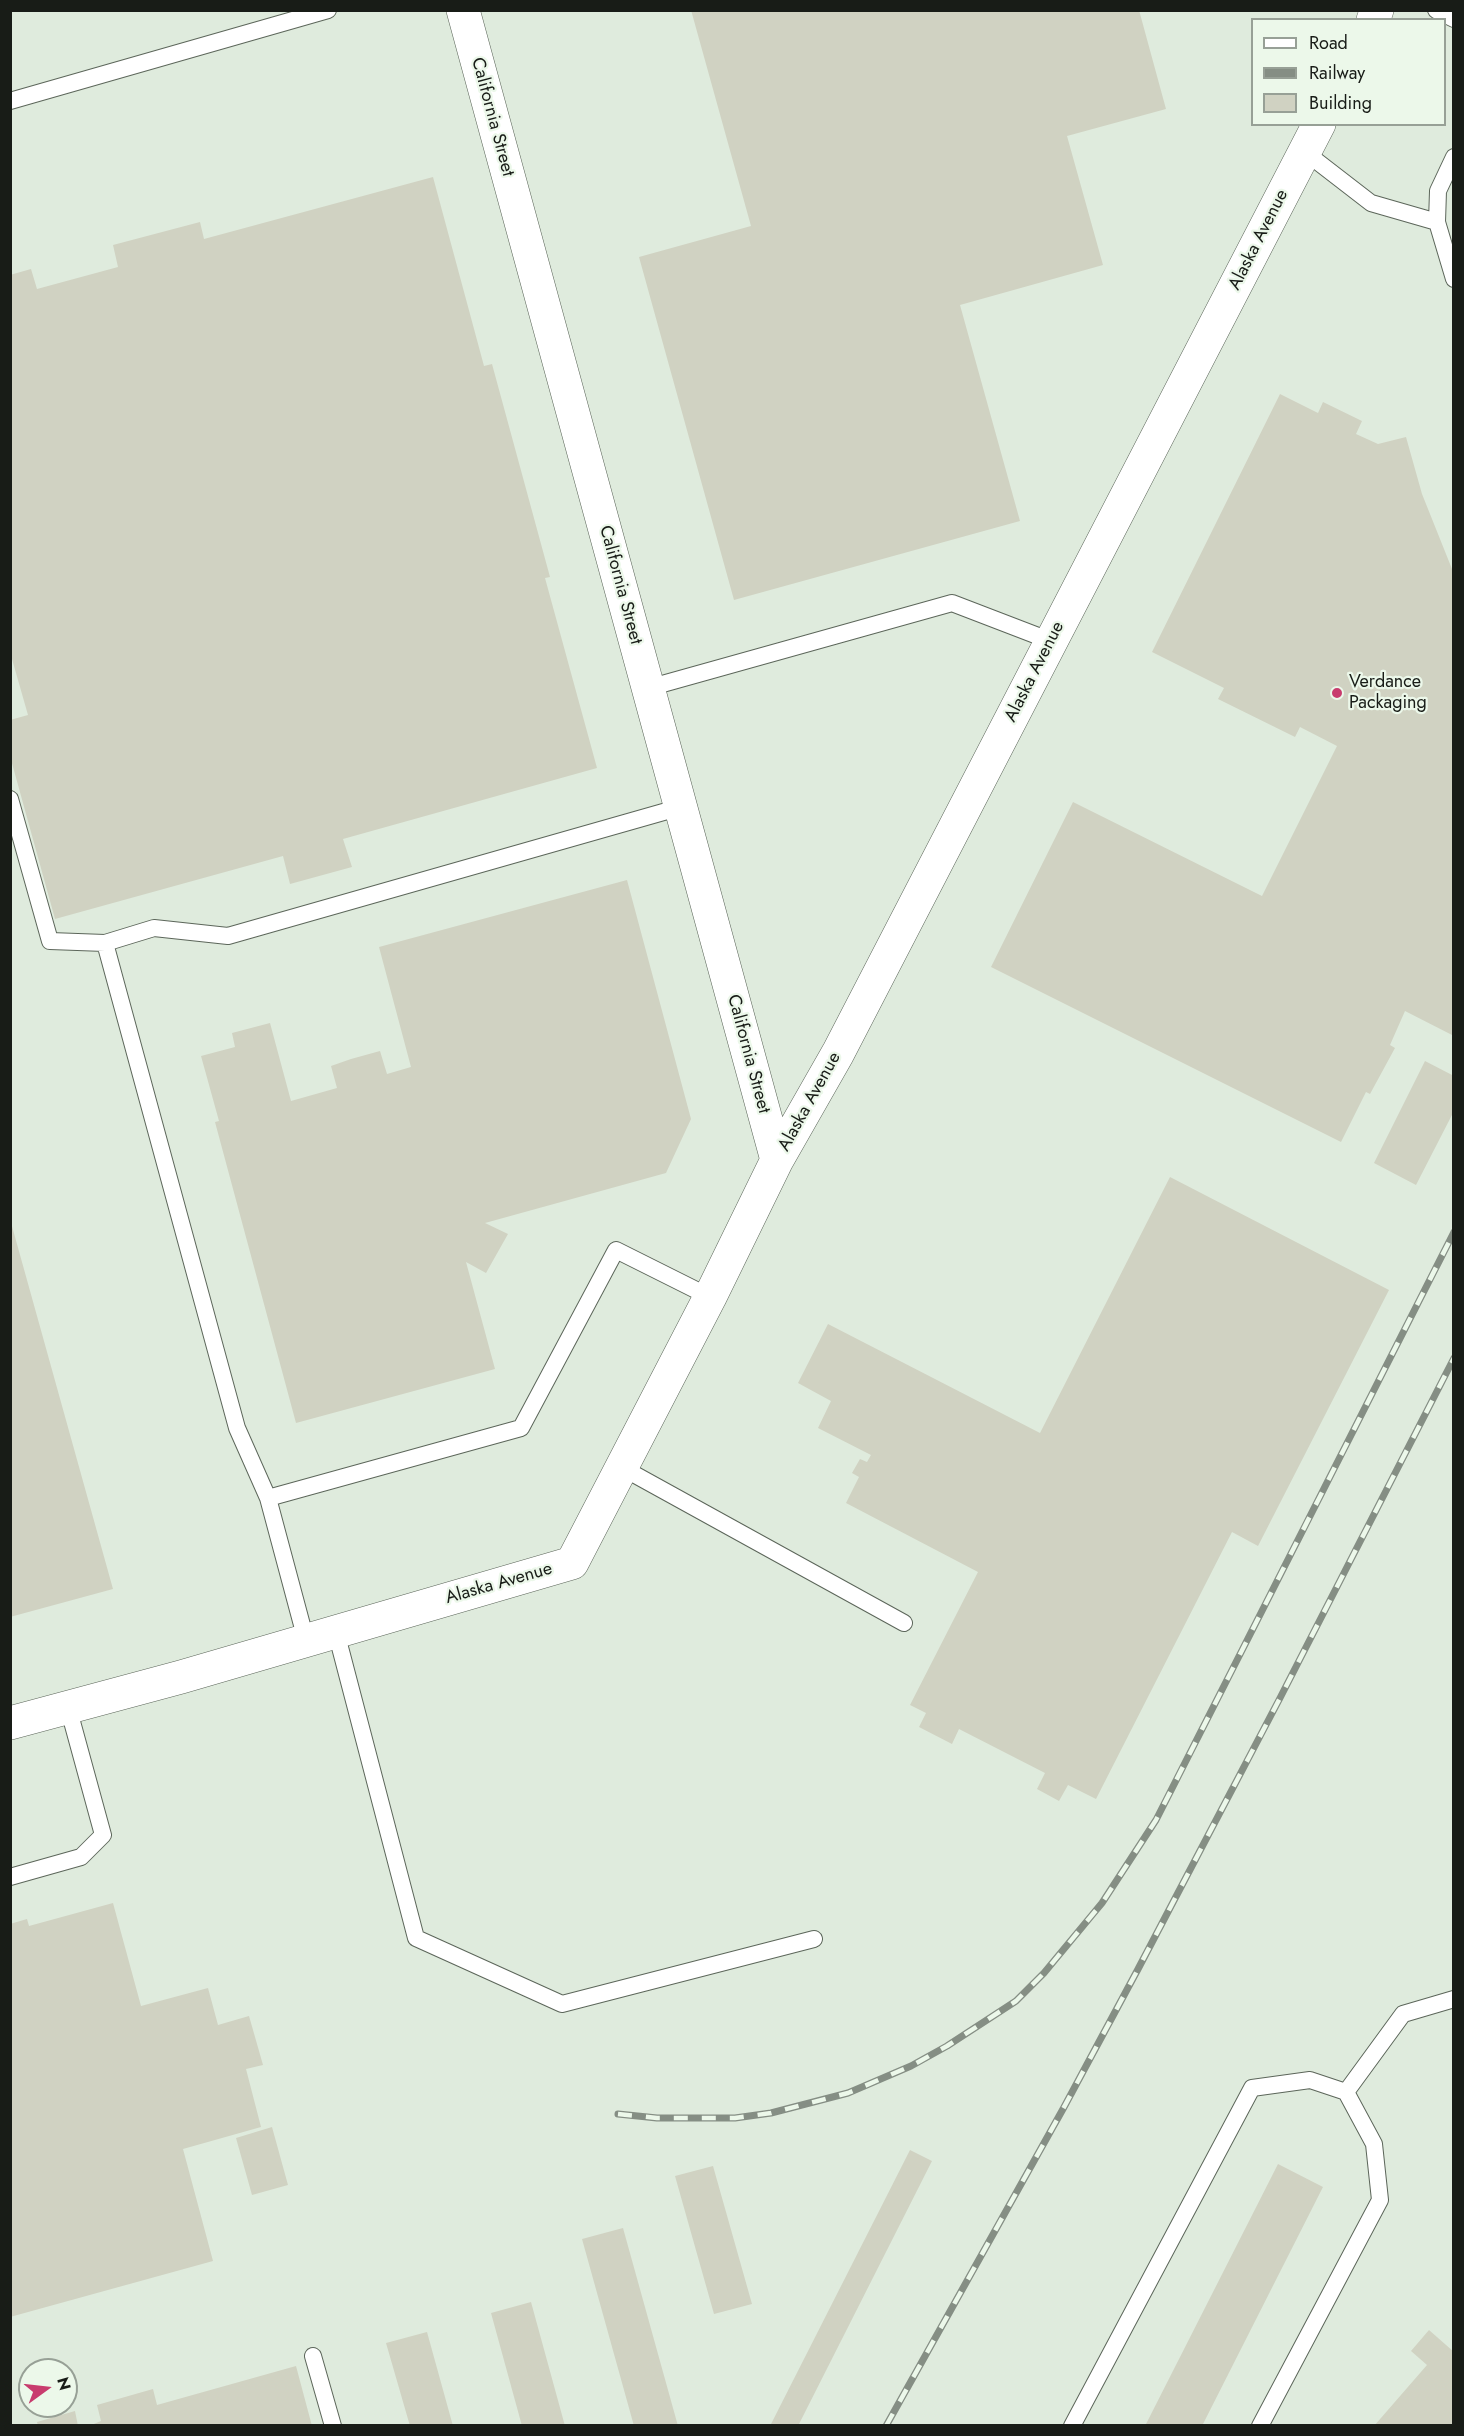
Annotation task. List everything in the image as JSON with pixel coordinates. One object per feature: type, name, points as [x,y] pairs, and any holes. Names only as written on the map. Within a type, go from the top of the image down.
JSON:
[{"type":"street","name":"California Street","points":[[463,10],[777,1160]]},
{"type":"street","name":"Alaska Avenue","points":[[10,1723],[181,1677],[572,1563],[710,1297],[777,1160],[838,1053],[1312,138]]},
{"type":"lane","points":[[10,101],[328,10]]},
{"type":"lane","points":[[1437,10],[1454,19]]},
{"type":"lane","points":[[1312,138],[1371,203],[1437,222]]},
{"type":"lane","points":[[1454,158],[1438,191],[1437,222],[1454,279]]},
{"type":"lane","points":[[648,688],[952,603],[1051,641]]},
{"type":"lane","points":[[10,799],[50,941],[105,944],[154,928],[228,936],[681,807]]},
{"type":"lane","points":[[105,944],[237,1428],[268,1498],[321,1636],[416,1938],[562,2004],[814,1940]]},
{"type":"lane","points":[[268,1498],[521,1428],[616,1250],[710,1297]]},
{"type":"lane","points":[[621,1467],[904,1623]]},
{"type":"lane","points":[[10,1877],[81,1857],[103,1835],[68,1707]]},
{"type":"lane","points":[[1346,2092],[1403,2014],[1454,1999]]},
{"type":"lane","points":[[1072,2426],[1252,2088],[1310,2080],[1346,2092],[1374,2144],[1380,2200],[1260,2426]]},
{"type":"lane","points":[[313,2356],[333,2426]]},
{"type":"building","points":[[691,10],[1139,10],[1166,109],[1067,136],[1103,265],[960,305],[1020,521],[734,600],[639,257],[751,226]]},
{"type":"building","points":[[433,177],[484,366],[492,364],[550,577],[545,578],[597,768],[343,839],[352,867],[290,884],[283,856],[55,919],[10,756],[10,720],[28,715],[10,652],[10,275],[31,269],[37,289],[118,267],[113,245],[200,222],[204,239]]},
{"type":"building","points":[[1280,394],[1318,413],[1323,402],[1362,421],[1356,434],[1378,444],[1406,437],[1422,494],[1454,574],[1454,1036],[1405,1011],[1390,1045],[1395,1048],[1370,1094],[1366,1092],[1341,1142],[991,967],[1073,802],[1262,896],[1337,746],[1300,727],[1295,737],[1218,699],[1224,688],[1152,652]]},
{"type":"building","points":[[627,880],[691,1119],[666,1173],[485,1223],[508,1234],[486,1273],[466,1262],[495,1369],[296,1423],[215,1122],[219,1121],[201,1056],[235,1047],[232,1033],[270,1023],[291,1101],[337,1088],[331,1066],[351,1059],[380,1051],[387,1074],[411,1067],[379,947]]},
{"type":"building","points":[[1425,1061],[1454,1076],[1454,1111],[1416,1185],[1374,1163]]},
{"type":"building","points":[[1170,1177],[1389,1290],[1258,1546],[1232,1532],[1096,1799],[1068,1785],[1059,1801],[1037,1789],[1045,1773],[959,1729],[952,1744],[919,1727],[926,1713],[910,1705],[978,1572],[846,1503],[859,1477],[852,1473],[860,1459],[867,1462],[871,1455],[818,1428],[831,1401],[798,1383],[828,1324],[1040,1433]]},
{"type":"building","points":[[10,1219],[113,1589],[10,1617]]},
{"type":"building","points":[[113,1903],[141,2006],[208,1988],[218,2025],[249,2016],[263,2065],[246,2069],[261,2127],[183,2149],[213,2261],[10,2317],[10,1924],[27,1919],[29,1926]]},
{"type":"building","points":[[272,2127],[288,2185],[252,2195],[236,2138]]},
{"type":"building","points":[[910,2150],[932,2161],[798,2426],[770,2426]]},
{"type":"building","points":[[1278,2164],[1323,2187],[1202,2426],[1145,2426]]},
{"type":"building","points":[[713,2166],[752,2304],[714,2314],[675,2176]]},
{"type":"building","points":[[623,2228],[678,2426],[634,2426],[582,2239]]},
{"type":"building","points":[[531,2302],[565,2426],[522,2426],[491,2313]]},
{"type":"building","points":[[1429,2330],[1454,2352],[1454,2426],[1374,2426],[1427,2365],[1411,2351]]},
{"type":"building","points":[[427,2332],[453,2426],[410,2426],[386,2343]]},
{"type":"building","points":[[296,2366],[312,2426],[89,2426],[101,2421],[97,2405],[153,2389],[157,2405]]},
{"type":"building","points":[[51,2418],[76,2418],[78,2426],[38,2426],[37,2422]]},
{"type":"railway","points":[[618,2114],[657,2118],[735,2118],[771,2113],[848,2093],[911,2066],[947,2046],[1016,2001],[1044,1973],[1102,1903],[1156,1820],[1454,1232]]},
{"type":"railway","points":[[886,2426],[1063,2109],[1137,1971],[1454,1358]]},
{"type":"place","name":"Verdance Packaging","points":[[1337,693]]}]
